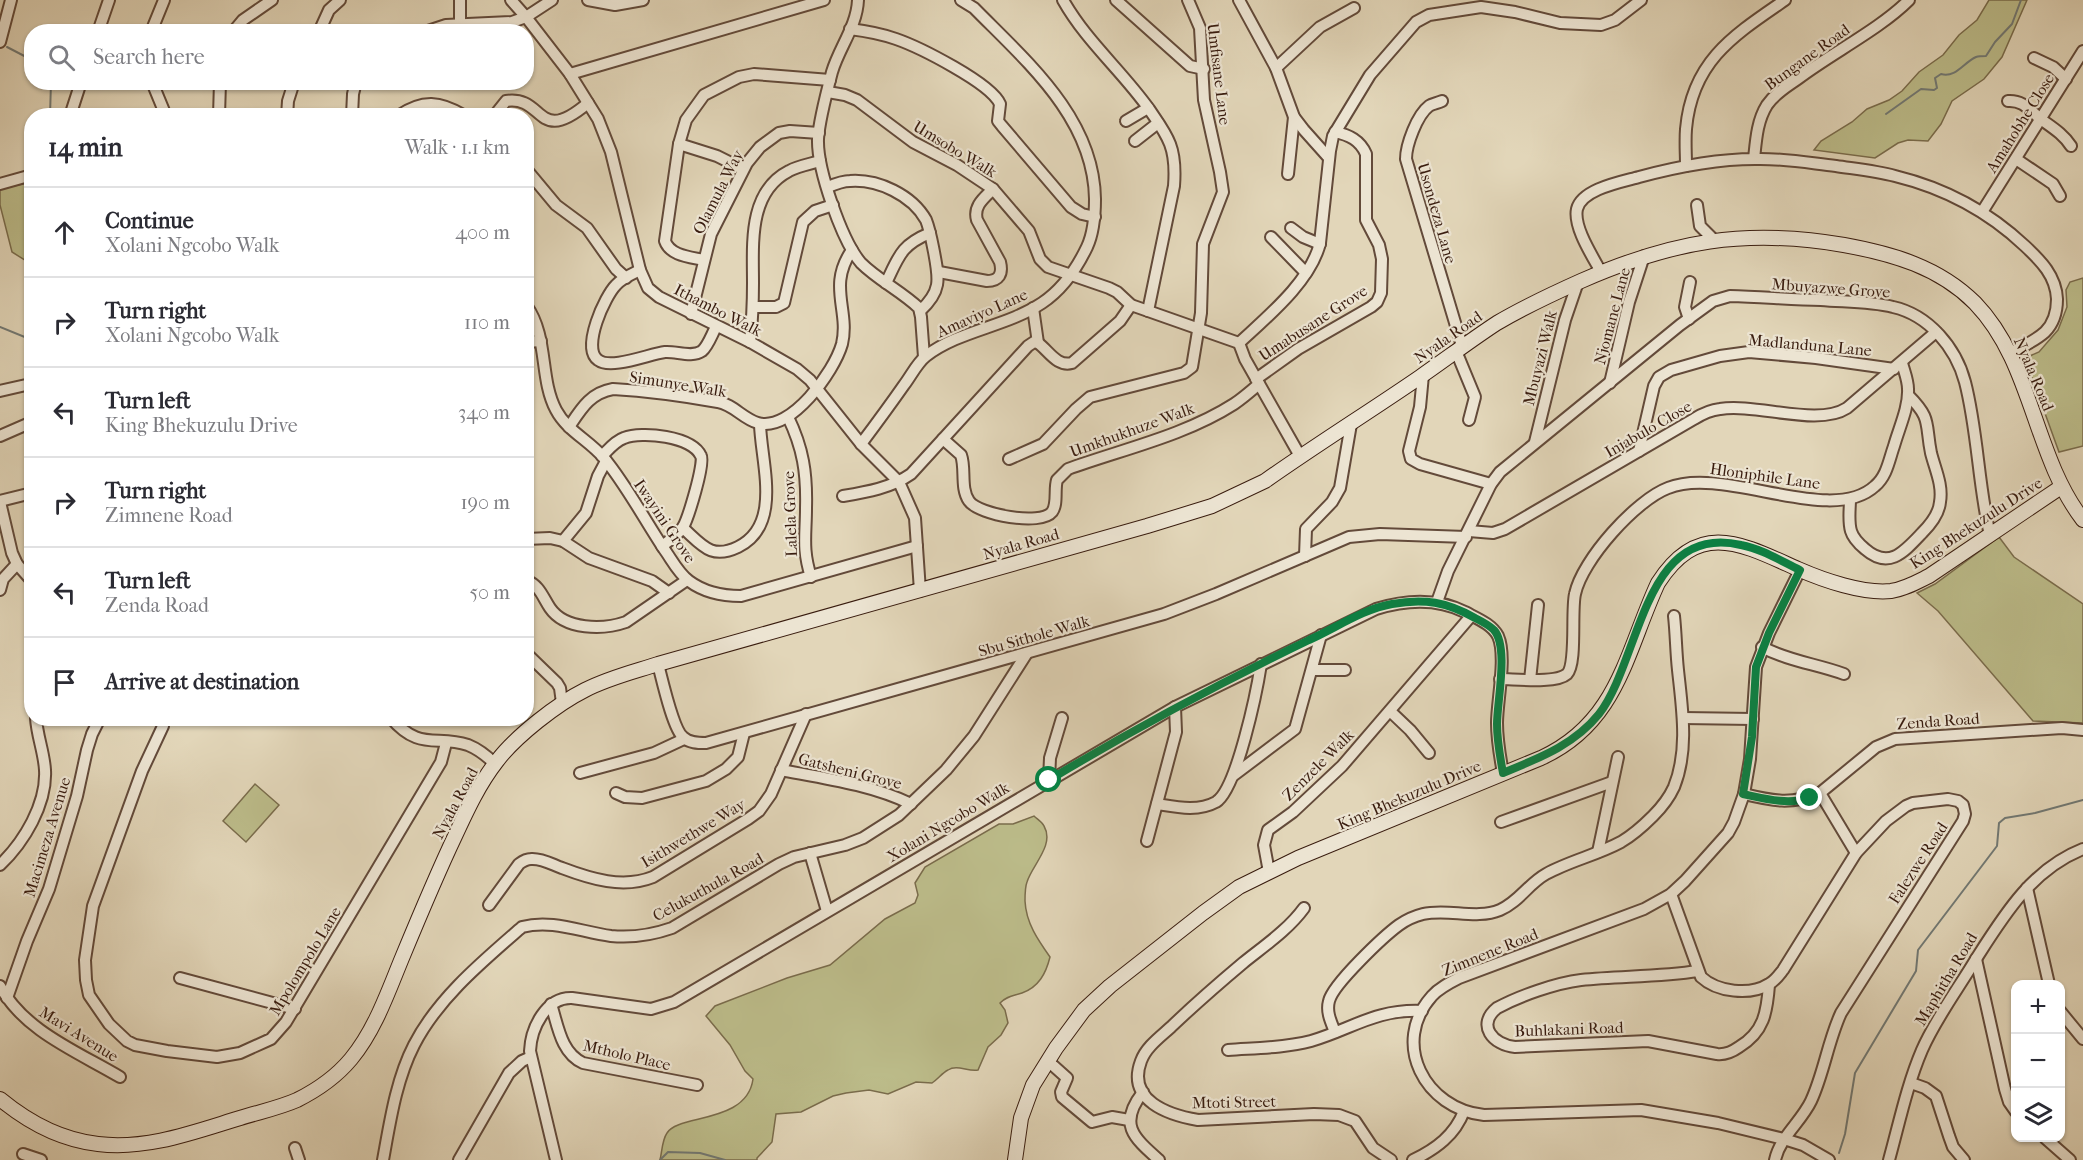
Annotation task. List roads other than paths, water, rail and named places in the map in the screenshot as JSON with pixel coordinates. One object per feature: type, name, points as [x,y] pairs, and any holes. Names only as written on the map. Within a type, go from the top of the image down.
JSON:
[{"type":"street","points":[[0,42],[11,0]]},
{"type":"street","points":[[101,24],[109,0]]},
{"type":"street","points":[[154,24],[164,0]]},
{"type":"street","points":[[240,24],[272,0]]},
{"type":"street","points":[[323,24],[329,10],[340,0]]},
{"type":"street","points":[[460,0],[460,24],[512,22],[552,0]]},
{"type":"street","name":"Ithambo Walk","points":[[511,0],[532,24]]},
{"type":"street","points":[[588,0],[615,5],[643,0]]},
{"type":"street","points":[[570,74],[824,0]]},
{"type":"street","points":[[858,0],[857,12],[830,80],[819,133],[819,161],[833,205],[852,250],[868,269],[915,304],[920,311],[924,357]]},
{"type":"street","name":"Amaviyo Lane","points":[[861,444],[924,357],[955,340],[1010,319],[1052,296],[1071,276],[1089,242],[1095,217],[1094,174],[1077,128],[1056,96],[974,8],[961,0]]},
{"type":"street","points":[[1063,0],[1081,29],[1125,78],[1148,108],[1171,146],[1174,179],[1148,311]]},
{"type":"street","points":[[1116,0],[1190,66],[1204,69]]},
{"type":"street","name":"Umfisane Lane","points":[[1009,459],[1043,444],[1090,397],[1189,370],[1192,367],[1201,313],[1203,244],[1223,192],[1204,100],[1200,28],[1188,0]]},
{"type":"street","points":[[1240,0],[1276,68],[1294,117],[1329,158]]},
{"type":"street","points":[[1300,456],[1239,343],[1288,295],[1306,273],[1320,244],[1330,145],[1348,109],[1378,64],[1410,27],[1429,15],[1480,7],[1515,12],[1560,23],[1594,26],[1616,20],[1641,0]]},
{"type":"street","points":[[1686,166],[1686,129],[1690,107],[1703,73],[1731,38],[1785,0]]},
{"type":"street","name":"Bungane Road","points":[[1754,159],[1760,120],[1774,97],[1909,0]]},
{"type":"street","points":[[1276,68],[1320,27],[1354,8]]},
{"type":"street","name":"Ithambo Walk","points":[[534,27],[570,74],[598,119],[611,152],[640,270],[652,292],[716,327],[750,342],[797,369],[810,380],[861,444],[899,482],[915,518],[921,591]]},
{"type":"street","points":[[850,29],[898,40],[958,70],[998,100],[1000,108],[998,121],[1071,207],[1082,214],[1095,217]]},
{"type":"street","name":"Amahobhe Close","points":[[1982,212],[2083,51]]},
{"type":"street","points":[[2034,58],[2053,67],[2066,79]]},
{"type":"street","points":[[704,260],[673,252],[666,244],[665,237],[679,144],[686,120],[699,100],[708,91],[739,77],[760,74],[830,80]]},
{"type":"street","points":[[73,108],[78,90]]},
{"type":"street","points":[[155,90],[163,108]]},
{"type":"street","points":[[219,108],[220,90]]},
{"type":"street","points":[[288,108],[291,90]]},
{"type":"street","points":[[352,108],[353,90]]},
{"type":"street","name":"Umsobo Walk","points":[[828,92],[857,100],[913,142],[957,165],[993,189],[1029,231],[1043,262],[1048,267],[1109,288],[1131,305],[1239,343]]},
{"type":"street","points":[[500,108],[506,101],[514,101],[531,108]]},
{"type":"street","name":"Usondeza Lane","points":[[1442,101],[1429,106],[1420,116],[1407,146],[1406,159],[1475,397],[1469,420]]},
{"type":"street","points":[[2008,101],[2023,104],[2060,132],[2071,146]]},
{"type":"street","points":[[534,110],[548,120],[560,122],[588,103]]},
{"type":"street","points":[[410,108],[431,104],[449,108]]},
{"type":"street","points":[[1126,121],[1148,108]]},
{"type":"street","points":[[1288,174],[1294,117]]},
{"type":"street","points":[[1134,141],[1158,123]]},
{"type":"street","name":"Olamula Way","points":[[691,314],[713,229],[743,170],[760,147],[775,135],[790,132],[819,133]]},
{"type":"street","name":"Umabusane Grove","points":[[1258,381],[1298,350],[1371,307],[1382,293],[1381,249],[1366,220],[1366,154],[1362,145],[1355,139],[1335,132]]},
{"type":"street","points":[[679,144],[717,156],[743,170]]},
{"type":"street","points":[[1601,272],[1578,224],[1577,209],[1581,200],[1591,193],[1616,183],[1686,166],[1754,159],[1790,160],[1894,176],[1948,194],[1982,212],[2007,229],[2048,270],[2055,286],[2055,313],[2047,330],[2010,352]]},
{"type":"street","points":[[2016,159],[2053,184],[2060,196]]},
{"type":"street","points":[[750,342],[754,229],[763,197],[779,178],[790,171],[819,161]]},
{"type":"street","points":[[0,184],[24,177]]},
{"type":"street","points":[[534,179],[550,198],[587,228],[626,278]]},
{"type":"street","points":[[828,187],[852,181],[889,188],[900,194],[925,219],[939,273],[936,291],[920,311]]},
{"type":"street","points":[[939,273],[987,281],[998,279],[1002,268],[1000,262],[975,213],[977,205],[993,189]]},
{"type":"street","points":[[753,307],[776,307],[784,303],[803,222],[815,211],[833,205]]},
{"type":"street","points":[[1697,205],[1701,229],[1714,240]]},
{"type":"street","points":[[1291,228],[1303,237],[1320,244]]},
{"type":"street","points":[[886,283],[907,244],[930,233]]},
{"type":"street","points":[[1271,237],[1306,273]]},
{"type":"street","name":"Nyala Road","points":[[0,1099],[30,1120],[70,1138],[98,1144],[129,1146],[158,1141],[277,1107],[318,1088],[344,1066],[364,1042],[468,808],[495,764],[525,734],[562,703],[606,680],[658,664],[921,591],[1212,506],[1265,481],[1423,375],[1459,348],[1543,298],[1601,272],[1681,245],[1761,237],[1809,240],[1873,250],[1908,260],[1936,274],[1965,294],[1985,315],[2010,352],[2061,487],[2083,520]]},
{"type":"street","points":[[683,528],[706,548],[718,553],[739,547],[760,529],[765,516],[766,491],[760,424],[788,417],[817,388],[830,371],[842,342],[840,277],[852,250]]},
{"type":"street","name":"Njomane Lane","points":[[1610,383],[1629,302],[1644,256]]},
{"type":"street","points":[[640,270],[617,284],[610,293],[597,319],[592,352],[595,358],[601,362],[624,361],[665,352],[699,352],[705,348],[716,327]]},
{"type":"street","name":"Mbuyazi Walk","points":[[1535,442],[1565,320],[1578,282]]},
{"type":"street","points":[[1689,319],[1685,307],[1690,282]]},
{"type":"street","name":"Mbuyazwe Grove","points":[[1437,602],[1448,571],[1491,484],[1507,465],[1689,319],[1713,301],[1730,296],[1848,302],[1902,309],[1920,319],[1936,332],[1950,346],[1966,384],[1990,535]]},
{"type":"street","points":[[1033,308],[1038,343],[1063,364],[1072,363],[1120,321],[1131,305]]},
{"type":"street","name":"Iwayini Grove","points":[[534,319],[538,326],[553,404],[569,427],[604,458],[687,580],[710,592],[727,596],[756,592],[916,546]]},
{"type":"street","name":"Injabulo Close","points":[[1467,534],[1493,533],[1505,529],[1694,419],[1720,409],[1755,409],[1821,416],[1835,414],[1846,408],[1898,366],[1936,332]]},
{"type":"street","points":[[534,341],[541,341]]},
{"type":"street","points":[[843,496],[870,492],[899,482],[911,474],[1028,346],[1034,342],[1038,343]]},
{"type":"street","name":"Madlanduna Lane","points":[[1639,451],[1654,386],[1659,377],[1671,370],[1720,356],[1756,352],[1898,366]]},
{"type":"street","name":"Hloniphile Lane","points":[[1500,679],[1556,679],[1569,671],[1573,650],[1574,595],[1580,576],[1596,552],[1652,495],[1670,487],[1696,482],[1822,500],[1850,499],[1868,492],[1883,477],[1908,395],[1907,382],[1898,366]]},
{"type":"street","points":[[1423,375],[1420,407],[1409,451],[1411,459],[1420,464],[1491,484]]},
{"type":"street","name":"Umkhukhuze Walk","points":[[943,439],[961,455],[965,493],[976,508],[1008,517],[1041,516],[1050,514],[1054,509],[1057,480],[1068,469],[1174,433],[1212,417],[1235,403],[1258,381]]},
{"type":"street","points":[[0,391],[24,385]]},
{"type":"street","name":"Simunye Walk","points":[[569,427],[591,398],[605,390],[613,389],[722,403],[760,424]]},
{"type":"street","points":[[1850,499],[1850,523],[1854,538],[1875,556],[1884,559],[1903,552],[1938,512],[1941,500],[1926,418],[1922,409],[1908,395]]},
{"type":"street","name":"Lalela Grove","points":[[788,417],[802,452],[806,498],[804,552],[811,577]]},
{"type":"street","points":[[1305,556],[1306,529],[1332,502],[1340,488],[1351,424]]},
{"type":"street","points":[[0,436],[24,426]]},
{"type":"street","points":[[563,541],[586,513],[604,458],[624,438],[673,437],[697,451],[701,456],[703,468],[683,528],[662,546]]},
{"type":"street","name":"King Bhekuzulu Drive","points":[[1016,1160],[1018,1134],[1027,1099],[1048,1061],[1094,999],[1239,887],[1269,872],[1564,746],[1584,731],[1596,717],[1617,682],[1658,583],[1667,568],[1682,555],[1706,544],[1733,543],[1756,549],[1800,570],[1851,587],[1891,591],[1929,576],[2061,487]]},
{"type":"street","points":[[24,495],[0,501],[7,535],[17,564],[24,572]]},
{"type":"street","name":"Sbu Sithole Walk","points":[[684,739],[695,743],[706,743],[744,733],[1185,607],[1338,541],[1358,535],[1467,534]]},
{"type":"street","points":[[534,539],[550,538],[563,541],[588,558],[652,581],[669,592]]},
{"type":"street","points":[[0,590],[3,579],[17,564]]},
{"type":"street","name":"Zimnene Road","points":[[1800,570],[1762,647],[1754,681],[1750,759],[1739,812],[1728,833],[1671,894],[1644,909],[1459,978],[1438,990],[1422,1011],[1414,1039],[1414,1052],[1421,1074],[1439,1097],[1464,1111],[1484,1115],[1641,1110],[1784,1139],[1803,1145],[1829,1160]]},
{"type":"street","points":[[534,585],[539,588],[557,616],[591,627],[626,622],[687,580]]},
{"type":"street","name":"Xolani Ngcobo Walk","points":[[551,1004],[565,998],[636,1008],[662,1007],[1175,707],[1354,618],[1390,604],[1437,602],[1453,606],[1494,630],[1501,650],[1497,723],[1503,773]]},
{"type":"street","points":[[1530,680],[1538,605]]},
{"type":"street","name":"Zenzele Walk","points":[[1269,872],[1264,845],[1268,830],[1312,795],[1342,766],[1471,615]]},
{"type":"street","points":[[1335,1032],[1328,1012],[1332,992],[1401,923],[1432,912],[1482,914],[1500,910],[1520,898],[1547,873],[1634,834],[1666,800],[1673,789],[1679,766],[1683,718],[1674,615]]},
{"type":"street","points":[[1234,775],[1295,729],[1321,635]]},
{"type":"street","points":[[1762,647],[1785,657],[1844,674]]},
{"type":"street","name":"Celukuthula Road","points":[[383,1160],[393,1108],[405,1067],[413,1045],[426,1023],[456,989],[522,927],[546,924],[611,936],[655,934],[672,928],[780,864],[863,838],[884,826],[911,804],[946,770],[974,736],[1027,653]]},
{"type":"street","points":[[534,661],[557,683],[562,703]]},
{"type":"street","points":[[580,773],[654,753],[684,739],[676,729],[658,664]]},
{"type":"street","points":[[1157,804],[1193,808],[1209,804],[1224,794],[1234,775],[1261,664]]},
{"type":"street","points":[[1312,670],[1345,670]]},
{"type":"street","points":[[1147,841],[1176,732],[1175,707]]},
{"type":"street","points":[[1390,711],[1429,753]]},
{"type":"street","name":"Isithwethwe Way","points":[[489,905],[519,864],[531,858],[572,872],[618,882],[639,882],[653,877],[759,811],[771,794],[806,714]]},
{"type":"street","points":[[1049,780],[1050,758],[1062,718]]},
{"type":"street","points":[[1683,718],[1753,719]]},
{"type":"street","points":[[0,865],[23,838],[42,795],[45,770],[37,726]]},
{"type":"street","name":"Macimeza Avenue","points":[[7,998],[27,941],[50,889],[77,796],[89,742],[96,726]]},
{"type":"street","name":"Mpolompolo Lane","points":[[163,726],[142,771],[93,906],[85,960],[86,980],[89,995],[109,1024],[135,1045],[167,1052],[217,1057],[240,1053],[278,1034],[441,762],[446,743]]},
{"type":"street","points":[[400,726],[411,735],[427,741],[467,745],[487,756],[495,764]]},
{"type":"street","name":"Zenda Road","points":[[1743,794],[1788,801],[1803,800],[1820,794],[1867,753],[1887,741],[2044,729],[2083,730]]},
{"type":"street","points":[[616,793],[625,797],[642,798],[706,781],[726,769],[738,757],[744,733]]},
{"type":"street","points":[[1598,852],[1618,757]]},
{"type":"street","name":"Gatsheni Grove","points":[[781,770],[873,790],[911,804]]},
{"type":"street","points":[[1501,822],[1612,782]]},
{"type":"street","points":[[1820,794],[1856,853]]},
{"type":"street","name":"Falezwe Road","points":[[1769,985],[1783,970],[1856,853],[1872,834],[1906,806],[1920,801],[1948,799],[1964,805],[1963,821],[1841,1013],[1830,1039],[1812,1099],[1784,1139]]},
{"type":"street","name":"Maphitha Road","points":[[1889,1160],[1917,1062],[1929,1035],[1996,926],[2027,888],[2058,861],[2083,849]]},
{"type":"street","points":[[810,854],[827,911]]},
{"type":"street","points":[[2027,888],[2048,980]]},
{"type":"street","points":[[1671,894],[1698,971],[1707,983],[1721,989],[1748,990],[1769,985]]},
{"type":"street","points":[[1159,1160],[1136,1137],[1129,1120],[1134,1104],[1143,1092],[1139,1076],[1140,1063],[1152,1045],[1207,992],[1290,924],[1304,908]]},
{"type":"street","points":[[1976,959],[2005,1089],[2011,1105]]},
{"type":"street","name":"Buhlakani Road","points":[[1698,971],[1581,980],[1558,985],[1497,1008],[1490,1014],[1488,1020],[1490,1033],[1497,1042],[1515,1047],[1648,1041],[1728,1054],[1754,1036],[1762,1025],[1768,1005],[1769,985]]},
{"type":"street","points":[[180,978],[295,1009]]},
{"type":"street","name":"Mavi Avenue","points":[[0,986],[16,1010],[49,1036],[120,1077]]},
{"type":"street","points":[[551,1004],[533,1034],[530,1047],[556,1160]]},
{"type":"street","name":"Mtholo Place","points":[[551,1004],[566,1048],[584,1064],[697,1085]]},
{"type":"street","points":[[1228,1050],[1302,1043],[1392,1012],[1422,1011]]},
{"type":"street","points":[[2065,1016],[2083,1040]]},
{"type":"street","points":[[459,1160],[509,1073],[522,1061],[531,1058]]},
{"type":"street","points":[[1048,1061],[1068,1079],[1061,1092],[1062,1096],[1087,1119],[1095,1122],[1112,1118],[1129,1120]]},
{"type":"street","points":[[1911,1083],[1925,1088],[1936,1096],[1948,1136],[1953,1147],[1964,1160]]},
{"type":"street","name":"Mtoti Street","points":[[1143,1092],[1163,1111],[1179,1117],[1198,1120],[1314,1114],[1345,1116],[1358,1123],[1374,1148],[1391,1160]]},
{"type":"street","points":[[1413,1160],[1446,1139],[1456,1128],[1464,1111]]},
{"type":"street","points":[[1774,1160],[1784,1139]]},
{"type":"street","points":[[2050,1142],[2070,1160]]},
{"type":"street","points":[[295,1148],[299,1160]]},
{"type":"street","points":[[23,1154],[41,1160]]},
{"type":"waterway","points":[[1886,114],[1921,89],[1934,90],[1937,88],[1935,78],[1941,74],[1951,74],[1976,57],[1986,56],[1995,42],[2012,24],[2021,0]]},
{"type":"waterway","points":[[7,47],[24,56]]},
{"type":"waterway","points":[[50,108],[51,90]]},
{"type":"waterway","points":[[0,327],[24,337]]},
{"type":"waterway","points":[[1839,1153],[1845,1134],[1855,1073],[1916,971],[1918,950],[1997,846],[1999,823],[2005,818],[2035,813],[2083,800]]},
{"type":"waterway","points":[[660,1160],[668,1152],[700,1153],[725,1160]]}]
